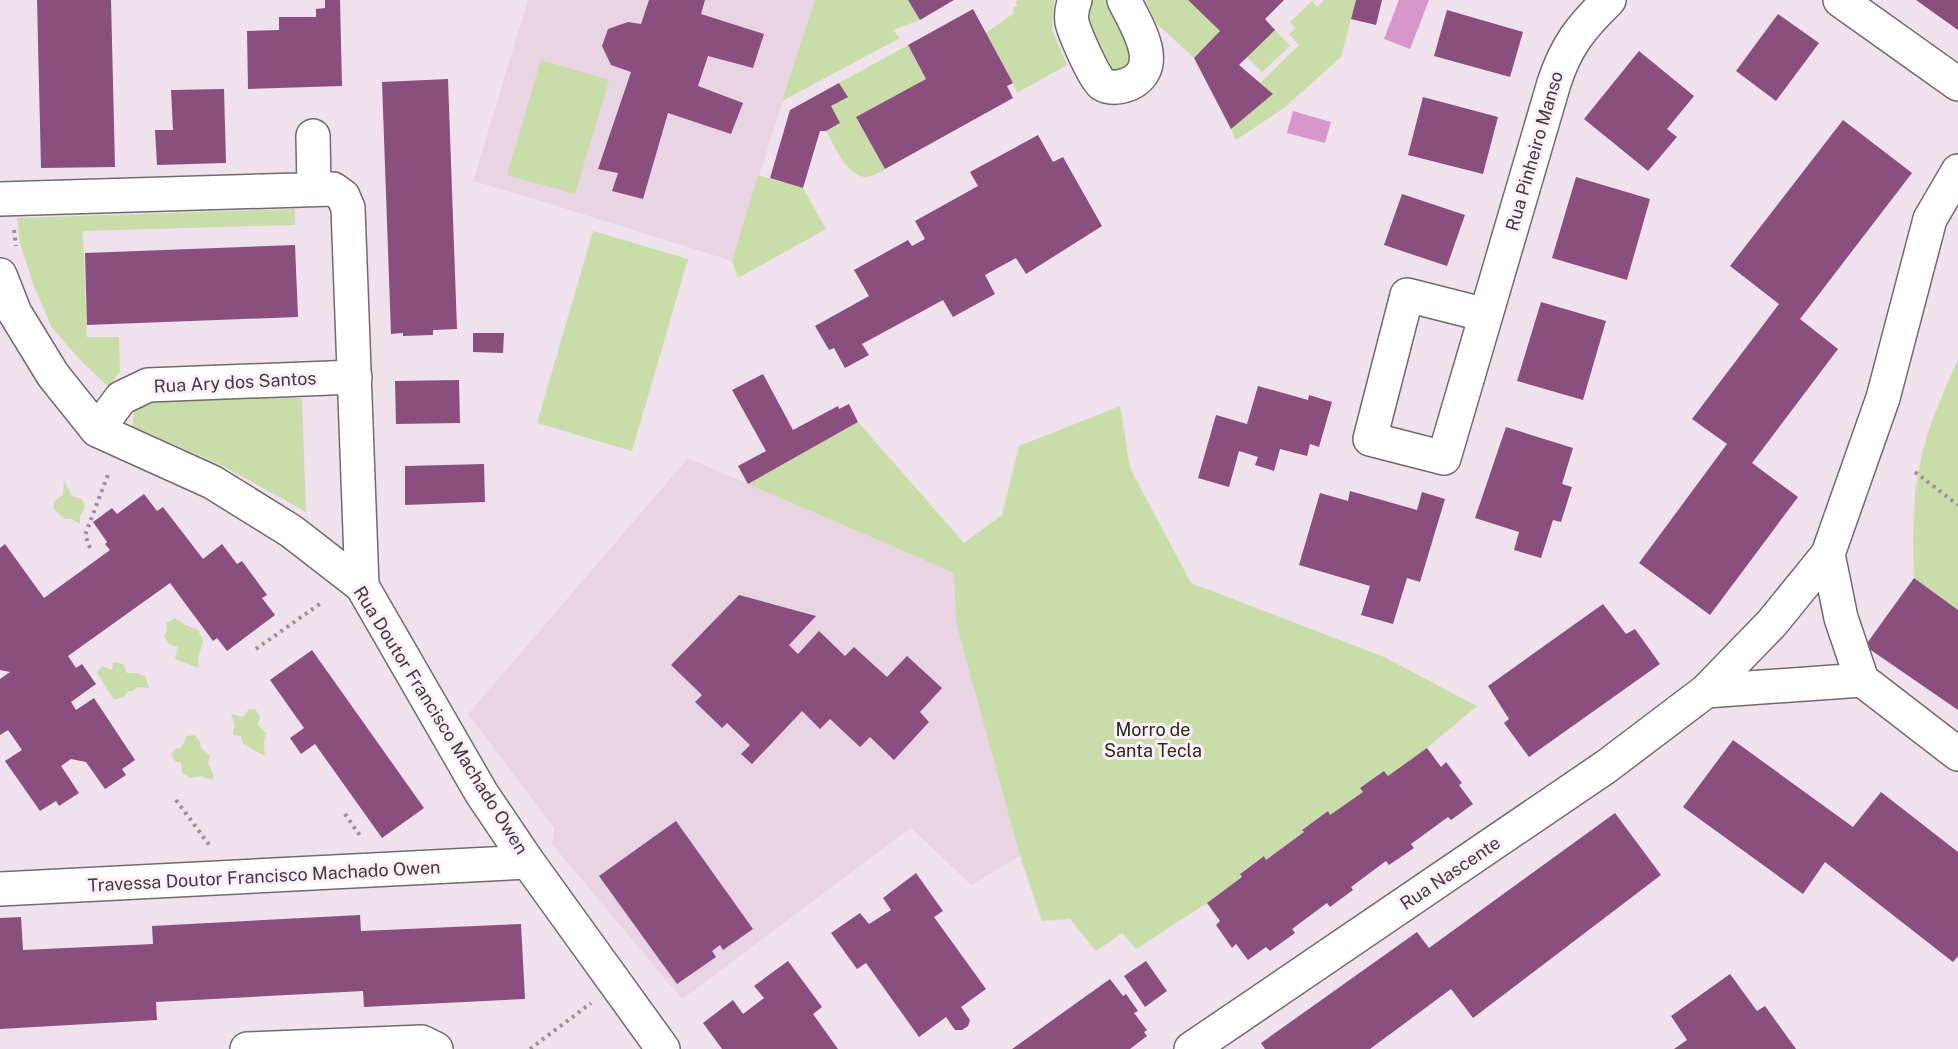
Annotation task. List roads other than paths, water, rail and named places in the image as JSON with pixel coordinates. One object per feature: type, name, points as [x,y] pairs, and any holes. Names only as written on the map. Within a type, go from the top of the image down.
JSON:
[{"type":"street","points":[[1075,0],[1072,8],[1072,23],[1095,76],[1103,85],[1120,88],[1138,79],[1147,64],[1146,49],[1124,0]]},
{"type":"street","name":"Rua Pinheiro Manso","points":[[1486,315],[1407,295],[1370,439],[1444,458],[1562,60],[1577,34],[1609,0]]},
{"type":"street","points":[[1840,0],[1958,84]]},
{"type":"street","points":[[314,136],[314,189]]},
{"type":"street","points":[[1958,171],[1930,219],[1883,398],[1828,554],[1841,618],[1862,680],[1958,754]]},
{"type":"street","points":[[0,199],[314,189],[333,189],[343,196],[348,208],[362,586]]},
{"type":"street","name":"Rua Doutor Francisco Machado Owen","points":[[0,274],[15,313],[48,366],[97,430],[212,482],[291,531],[362,586],[482,794],[528,862],[663,1049]]},
{"type":"street","name":"Rua Ary dos Santos","points":[[97,430],[121,398],[148,385],[355,377]]},
{"type":"street","name":"Rua Nascente","points":[[1197,1047],[1606,766],[1706,691],[1772,623],[1828,554]]},
{"type":"street","points":[[1706,691],[1862,680]]},
{"type":"street","name":"Travessa Doutor Francisco Machado Owen","points":[[0,889],[528,862]]},
{"type":"street","points":[[247,1049],[422,1042],[436,1049]]},
{"type":"park label","name":"Morro de Santa Tecla","points":[[1153,739]]}]
